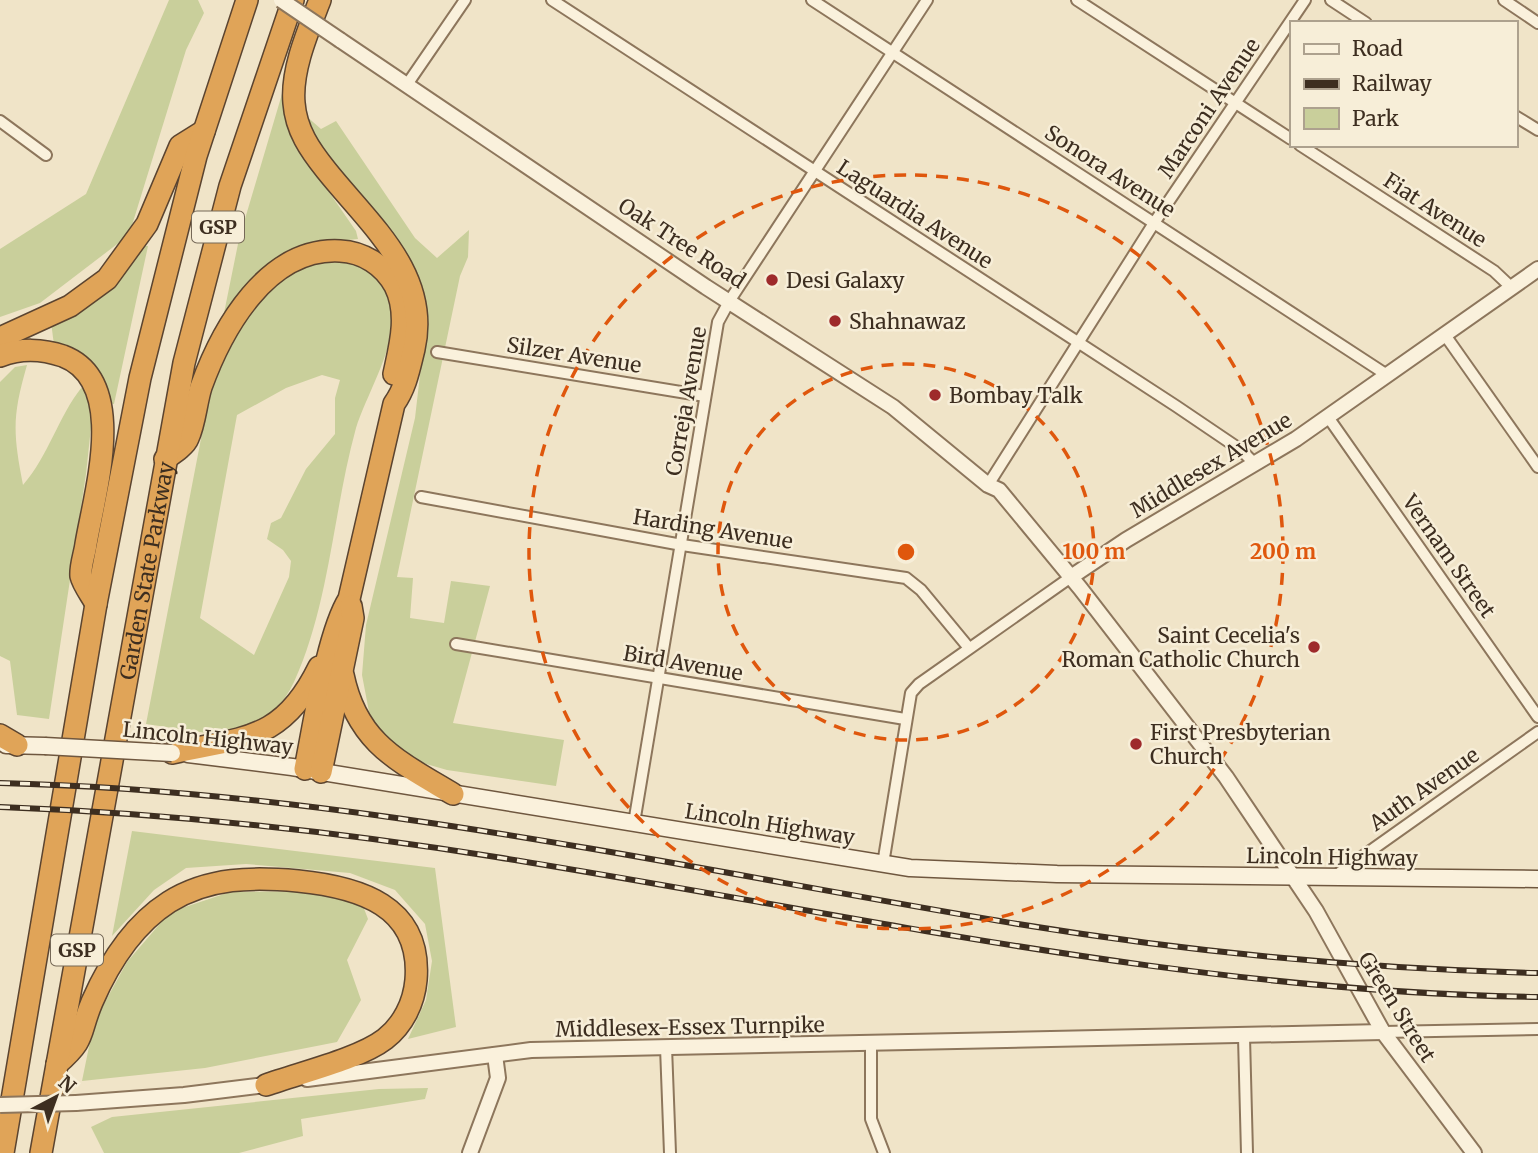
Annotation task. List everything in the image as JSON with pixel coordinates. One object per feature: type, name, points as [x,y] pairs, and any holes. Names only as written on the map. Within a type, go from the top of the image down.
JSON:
[{"type":"highway","name":"Garden State Parkway","points":[[3,1153],[96,604],[150,334],[204,131],[247,0]]},
{"type":"highway","name":"Garden State Parkway","points":[[41,1153],[164,459],[217,230],[257,98],[293,0]]},
{"type":"highway","points":[[313,771],[333,640],[340,613],[349,599],[394,404],[404,390],[415,342],[415,292],[400,264],[311,150],[295,113],[298,70],[320,0]]},
{"type":"highway","points":[[0,338],[70,306],[107,279],[147,224],[180,146],[204,131]]},
{"type":"highway","points":[[164,459],[188,440],[205,377],[241,308],[278,271],[322,252],[347,251],[364,256],[384,271],[394,284],[403,318],[391,387],[394,404]]},
{"type":"highway","points":[[0,356],[27,350],[58,354],[86,370],[97,387],[103,407],[102,432],[81,576],[96,604]]},
{"type":"highway","points":[[313,771],[353,618],[349,599]]},
{"type":"highway","points":[[172,753],[251,736],[281,721],[307,692],[333,640]]},
{"type":"highway","points":[[342,668],[351,705],[374,741],[400,762],[453,794]]},
{"type":"highway","points":[[57,1064],[79,1045],[97,991],[128,939],[153,914],[182,895],[224,881],[267,879],[338,886],[376,899],[402,925],[415,956],[414,994],[405,1016],[391,1034],[373,1047],[266,1085]]},
{"type":"main road","name":"Lincoln Highway","points":[[6,742],[172,753],[313,771],[883,864],[990,873],[1538,879]]},
{"type":"street","name":"Oak Tree Road","points":[[281,0],[706,287],[894,407],[988,485],[999,490],[1071,577],[1209,754],[1294,878]]},
{"type":"street","points":[[406,86],[465,0]]},
{"type":"street","name":"Laguardia Avenue","points":[[552,0],[1079,342],[1241,450],[1255,464]]},
{"type":"street","name":"Sonora Avenue","points":[[812,0],[1387,375]]},
{"type":"street","name":"Correja Avenue","points":[[634,823],[718,322],[927,0]]},
{"type":"street","points":[[1077,0],[1290,138]]},
{"type":"street","name":"Marconi Avenue","points":[[1291,21],[1305,0]]},
{"type":"street","points":[[1331,0],[1363,21]]},
{"type":"street","points":[[1504,0],[1538,23]]},
{"type":"street","name":"Marconi Avenue","points":[[988,485],[1154,223],[1290,22]]},
{"type":"street","points":[[1517,117],[1538,130]]},
{"type":"street","points":[[0,121],[46,155]]},
{"type":"street","name":"Fiat Avenue","points":[[1303,147],[1494,271],[1512,288]]},
{"type":"street","name":"Middlesex Avenue","points":[[883,864],[897,791],[908,701],[915,688],[1126,540],[1255,464],[1328,417],[1538,269]]},
{"type":"street","points":[[1445,335],[1538,467]]},
{"type":"street","name":"Silzer Avenue","points":[[437,352],[705,396]]},
{"type":"street","name":"Vernam Street","points":[[1328,417],[1538,717]]},
{"type":"street","name":"Harding Avenue","points":[[421,498],[682,545],[906,578],[921,590],[969,648]]},
{"type":"street","name":"Bird Avenue","points":[[456,644],[905,719]]},
{"type":"street","name":"Auth Avenue","points":[[1332,878],[1538,732]]},
{"type":"street","name":"Green Street","points":[[1294,878],[1383,1032],[1474,1153]]},
{"type":"street","points":[[1383,1032],[1538,1029]]},
{"type":"street","name":"Middlesex-Essex Turnpike","points":[[0,1105],[76,1103],[184,1095],[531,1050],[871,1045],[1383,1032]]},
{"type":"street","points":[[1244,1037],[1247,1153]]},
{"type":"street","points":[[871,1045],[871,1119],[884,1153]]},
{"type":"street","points":[[666,1047],[670,1153]]},
{"type":"street","points":[[470,1153],[498,1078],[495,1055]]},
{"type":"green space","points":[[169,0],[198,0],[204,13],[186,50],[129,235],[40,303],[0,317],[0,249],[86,194]]},
{"type":"green space","points":[[282,94],[302,153],[356,231],[358,239],[327,242],[222,323],[239,239]]},
{"type":"green space","points":[[305,115],[321,129],[336,121],[415,238],[437,258],[469,230],[468,257],[460,276],[397,577],[413,578],[410,618],[444,623],[451,581],[490,586],[453,723],[564,740],[556,786],[447,770],[402,757],[370,717],[362,675],[366,625],[415,418],[426,323],[320,148]]},
{"type":"green space","points":[[143,246],[148,246],[114,404],[109,403],[98,372],[84,360],[54,345],[51,322]]},
{"type":"green space","points":[[335,259],[363,268],[378,280],[389,297],[393,321],[386,352],[356,428],[316,621],[294,682],[277,707],[240,738],[146,724],[210,392],[217,374],[244,320],[269,288],[302,266]],"holes":[[[322,375],[340,380],[335,398],[335,434],[306,469],[281,518],[271,523],[267,539],[283,550],[291,561],[289,577],[254,655],[200,618],[237,415],[286,388]]]},
{"type":"green space","points":[[27,365],[16,425],[17,452],[23,485],[40,461],[82,387],[93,408],[86,474],[49,719],[17,715],[10,661],[0,656],[0,382],[15,367]]},
{"type":"green space","points":[[132,831],[435,868],[456,1027],[408,1039],[426,1000],[432,961],[425,924],[395,890],[350,873],[246,864],[186,868],[154,890],[112,936]]},
{"type":"green space","points":[[314,891],[363,906],[368,919],[347,960],[361,1000],[337,1042],[205,1068],[82,1081],[94,1022],[127,962],[170,912],[230,892]]},
{"type":"green space","points":[[428,1088],[425,1099],[301,1119],[303,1136],[239,1153],[104,1153],[91,1127],[112,1117],[379,1089]]},
{"type":"railway","points":[[0,783],[129,789],[384,816],[639,857],[1018,924],[1147,943],[1342,963],[1538,973]]},
{"type":"railway","points":[[0,807],[249,824],[373,839],[496,857],[1015,946],[1145,965],[1275,981],[1406,992],[1538,997]]},
{"type":"place","name":"Desi Galaxy","points":[[772,280]]},
{"type":"place","name":"Shahnawaz","points":[[835,321]]},
{"type":"place","name":"Bombay Talk","points":[[935,395]]},
{"type":"place","name":"Saint Cecelia's Roman Catholic Church","points":[[1314,647]]},
{"type":"place","name":"First Presbyterian Church","points":[[1136,744]]}]
